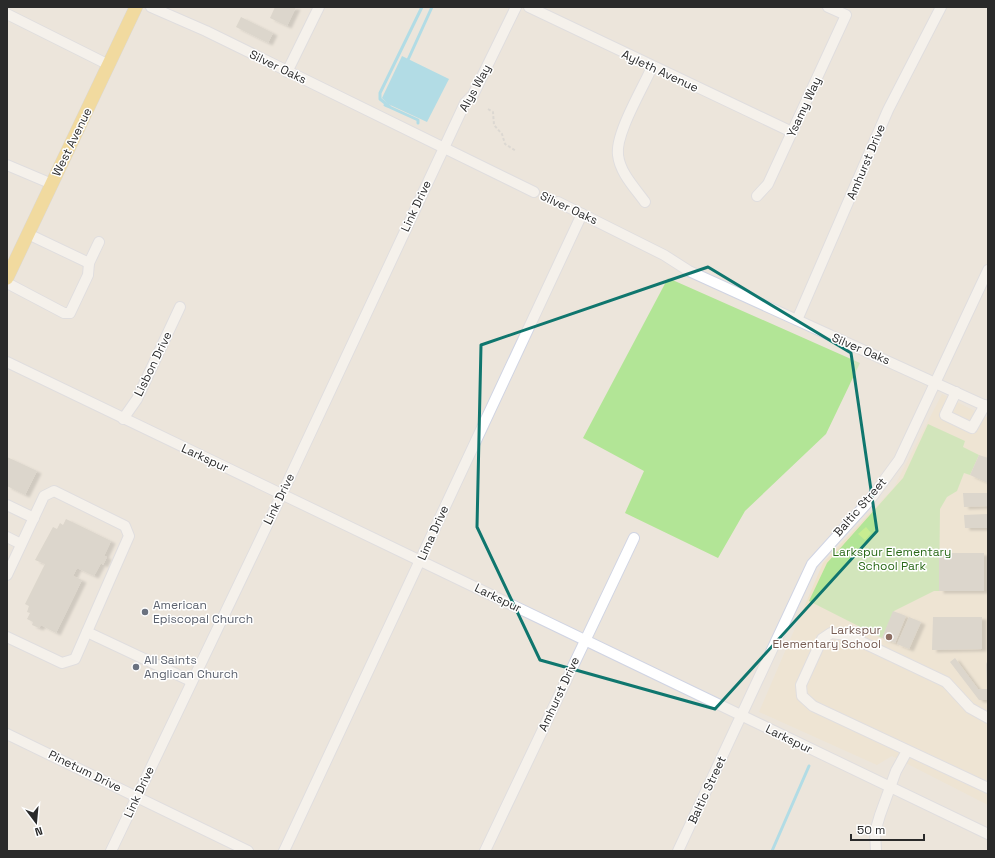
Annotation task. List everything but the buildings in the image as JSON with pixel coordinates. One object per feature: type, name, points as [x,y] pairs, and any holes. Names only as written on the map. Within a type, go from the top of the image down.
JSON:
[{"type":"main road","name":"West Avenue","points":[[7,278],[136,7]]},
{"type":"street","name":"Silver Oaks","points":[[151,7],[206,31],[534,192]]},
{"type":"street","points":[[287,72],[319,7]]},
{"type":"street","name":"Alys Way","points":[[444,147],[465,103],[473,95],[516,7]]},
{"type":"street","name":"Ayleth Avenue","points":[[529,7],[652,67],[792,132]]},
{"type":"street","name":"Ysamy Way","points":[[757,196],[768,184],[846,15],[828,7]]},
{"type":"street","name":"Amhurst Drive","points":[[796,320],[888,110],[941,7]]},
{"type":"street","points":[[7,14],[109,65]]},
{"type":"street","points":[[645,202],[623,171],[618,155],[618,138],[652,67]]},
{"type":"street","name":"Link Drive","points":[[111,851],[191,681],[282,494],[444,147]]},
{"type":"street","points":[[7,165],[52,184]]},
{"type":"street","name":"Silver Oaks","points":[[558,202],[664,255],[689,271],[986,406]]},
{"type":"street","name":"Lima Drive","points":[[284,851],[582,214]]},
{"type":"street","points":[[28,234],[89,263]]},
{"type":"street","points":[[7,283],[64,313],[70,313],[88,276],[89,263],[99,242]]},
{"type":"street","name":"Baltic Street","points":[[678,851],[812,564],[868,501],[890,474],[899,460],[988,270]]},
{"type":"street","name":"Lisbon Drive","points":[[123,419],[137,399],[180,307]]},
{"type":"street","name":"Larkspur","points":[[7,362],[988,834]]},
{"type":"street","points":[[956,392],[945,415],[972,428],[986,406]]},
{"type":"street","points":[[7,575],[44,496],[54,491],[125,526],[129,536],[75,659],[62,663],[7,637]]},
{"type":"street","points":[[7,505],[34,518]]},
{"type":"street","points":[[7,537],[21,544]]},
{"type":"street","name":"Amhurst Drive","points":[[485,851],[584,640],[634,538]]},
{"type":"street","points":[[87,632],[191,681]]},
{"type":"street","points":[[988,718],[970,708],[946,682],[847,635],[831,633],[822,639],[801,685],[802,696],[813,706],[988,788]]},
{"type":"street","name":"Pinetum Drive","points":[[7,734],[248,851]]},
{"type":"street","points":[[876,851],[875,832],[892,788],[896,771],[907,751]]},
{"type":"path","points":[[488,109],[493,112],[494,124],[502,134],[504,144],[516,151]]},
{"type":"highlighted area","points":[[708,267],[851,353],[877,531],[715,709],[540,660],[477,527],[481,345]]},
{"type":"shaded area","name":"Larkspur Elementary School","points":[[942,394],[988,418],[988,805],[892,756],[877,765],[759,712],[823,563],[894,487]]},
{"type":"green space","points":[[668,278],[860,363],[826,434],[745,511],[718,558],[625,513],[644,471],[583,438]]},
{"type":"green space","name":"Larkspur Elementary School Park","points":[[928,424],[965,441],[963,447],[979,455],[970,475],[964,473],[957,491],[947,497],[940,509],[939,591],[934,591],[894,611],[882,638],[809,601],[827,563],[903,478]]},
{"type":"green space","points":[[866,527],[871,533],[865,540],[858,534]]},
{"type":"water","points":[[402,56],[449,79],[427,122],[388,104],[382,98]]},
{"type":"waterway","points":[[418,123],[418,120],[385,105],[390,107],[380,99],[380,93],[422,7]]},
{"type":"waterway","points":[[407,62],[432,7]]},
{"type":"waterway","points":[[772,851],[809,766]]},
{"type":"place","name":"American Episcopal Church","points":[[145,612]]},
{"type":"place","name":"Larkspur Elementary School","points":[[889,637]]},
{"type":"place","name":"All Saints Anglican Church","points":[[136,667]]}]
